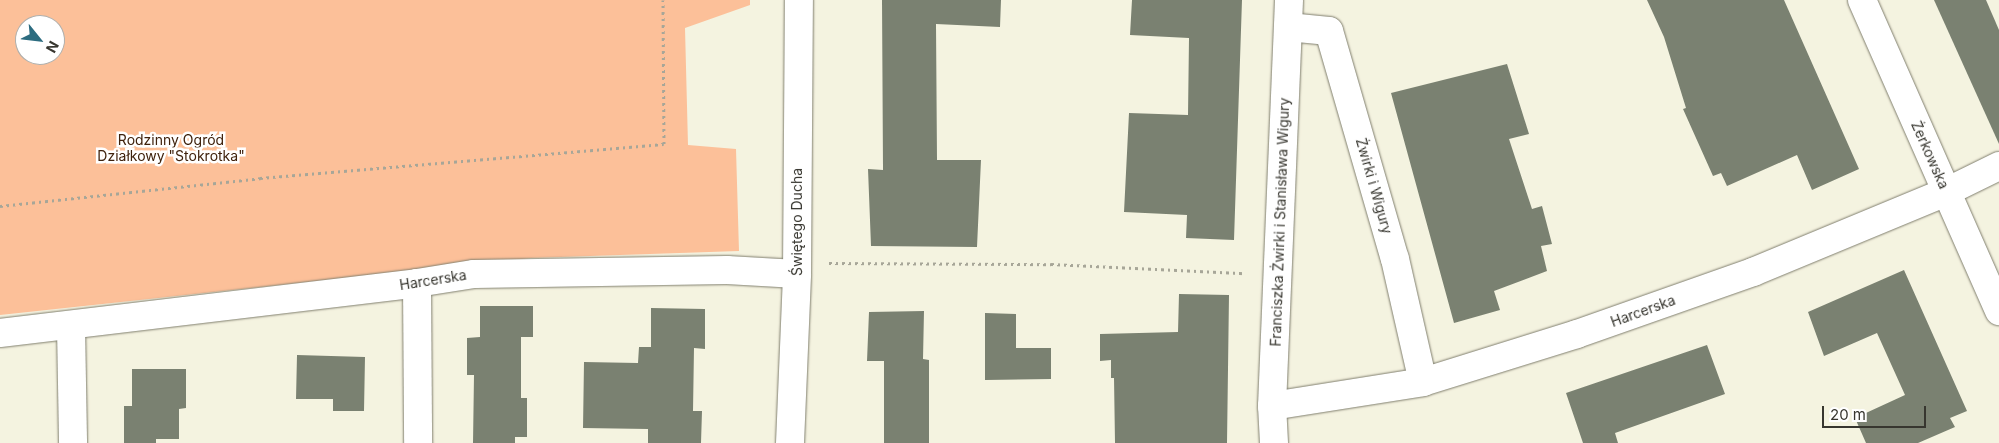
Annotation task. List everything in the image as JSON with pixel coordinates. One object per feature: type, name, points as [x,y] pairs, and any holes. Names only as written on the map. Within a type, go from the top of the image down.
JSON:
[{"type":"street","name":"Świętego Ducha","points":[[790,443],[797,274],[799,0]]},
{"type":"street","name":"Franciszka Żwirki i Stanisława Wigury","points":[[1274,443],[1272,406],[1289,0]]},
{"type":"street","name":"Żerkowska","points":[[1862,0],[1999,310]]},
{"type":"street","name":"Żwirki i Wigury","points":[[1288,27],[1329,31],[1395,259],[1423,382]]},
{"type":"street","name":"Harcerska","points":[[1272,406],[1423,382],[1577,334],[1753,272],[1946,192],[1999,166]]},
{"type":"street","name":"Harcerska","points":[[0,333],[71,326],[417,283],[474,274],[727,270],[797,274]]},
{"type":"street","points":[[417,283],[418,443]]},
{"type":"street","points":[[71,326],[73,443]]},
{"type":"path","points":[[0,206],[260,178],[664,144],[663,0]]},
{"type":"path","points":[[826,263],[1050,264],[1278,274]]},
{"type":"green space","name":"Rodzinny Ogród Działkowy \"Stokrotka\"","points":[[0,0],[750,0],[750,5],[685,28],[688,145],[736,149],[739,251],[531,258],[0,315]]},
{"type":"building","points":[[882,0],[1001,0],[1000,27],[936,24],[937,160],[981,160],[977,247],[871,246],[868,169],[883,170]]},
{"type":"building","points":[[1132,0],[1242,0],[1234,240],[1186,238],[1187,215],[1124,212],[1129,113],[1188,115],[1189,38],[1130,35]]},
{"type":"building","points":[[1647,0],[1784,0],[1859,169],[1812,190],[1797,155],[1727,186],[1721,173],[1713,176],[1683,109],[1686,108],[1664,37]]},
{"type":"building","points":[[1934,0],[1986,0],[1999,30],[1999,144]]},
{"type":"building","points":[[1507,64],[1529,134],[1509,139],[1532,209],[1542,206],[1552,244],[1541,246],[1547,271],[1494,291],[1500,310],[1454,323],[1391,93]]},
{"type":"building","points":[[1904,270],[1967,411],[1950,418],[1955,427],[1918,443],[1866,443],[1855,418],[1905,395],[1877,333],[1824,356],[1808,312]]},
{"type":"building","points":[[1179,294],[1229,295],[1227,443],[1115,443],[1114,378],[1111,378],[1111,360],[1100,361],[1100,334],[1178,332]]},
{"type":"building","points":[[480,306],[533,306],[533,337],[521,337],[521,398],[527,398],[527,437],[515,437],[515,443],[473,443],[474,375],[467,375],[467,338],[480,337]]},
{"type":"building","points":[[651,308],[705,309],[705,349],[694,348],[693,411],[702,411],[701,443],[648,443],[648,429],[583,428],[584,362],[638,363],[639,347],[651,347]]},
{"type":"building","points":[[924,311],[923,359],[929,360],[929,443],[884,443],[884,361],[867,361],[869,312]]},
{"type":"building","points":[[985,313],[1016,314],[1016,348],[1051,348],[1051,379],[985,380]]},
{"type":"building","points":[[1707,345],[1725,394],[1615,433],[1618,443],[1583,443],[1566,393]]},
{"type":"building","points":[[297,355],[365,357],[364,411],[333,411],[333,399],[296,399]]},
{"type":"building","points":[[132,369],[186,369],[186,408],[179,409],[179,439],[156,439],[156,443],[124,443],[124,406],[132,406]]}]
